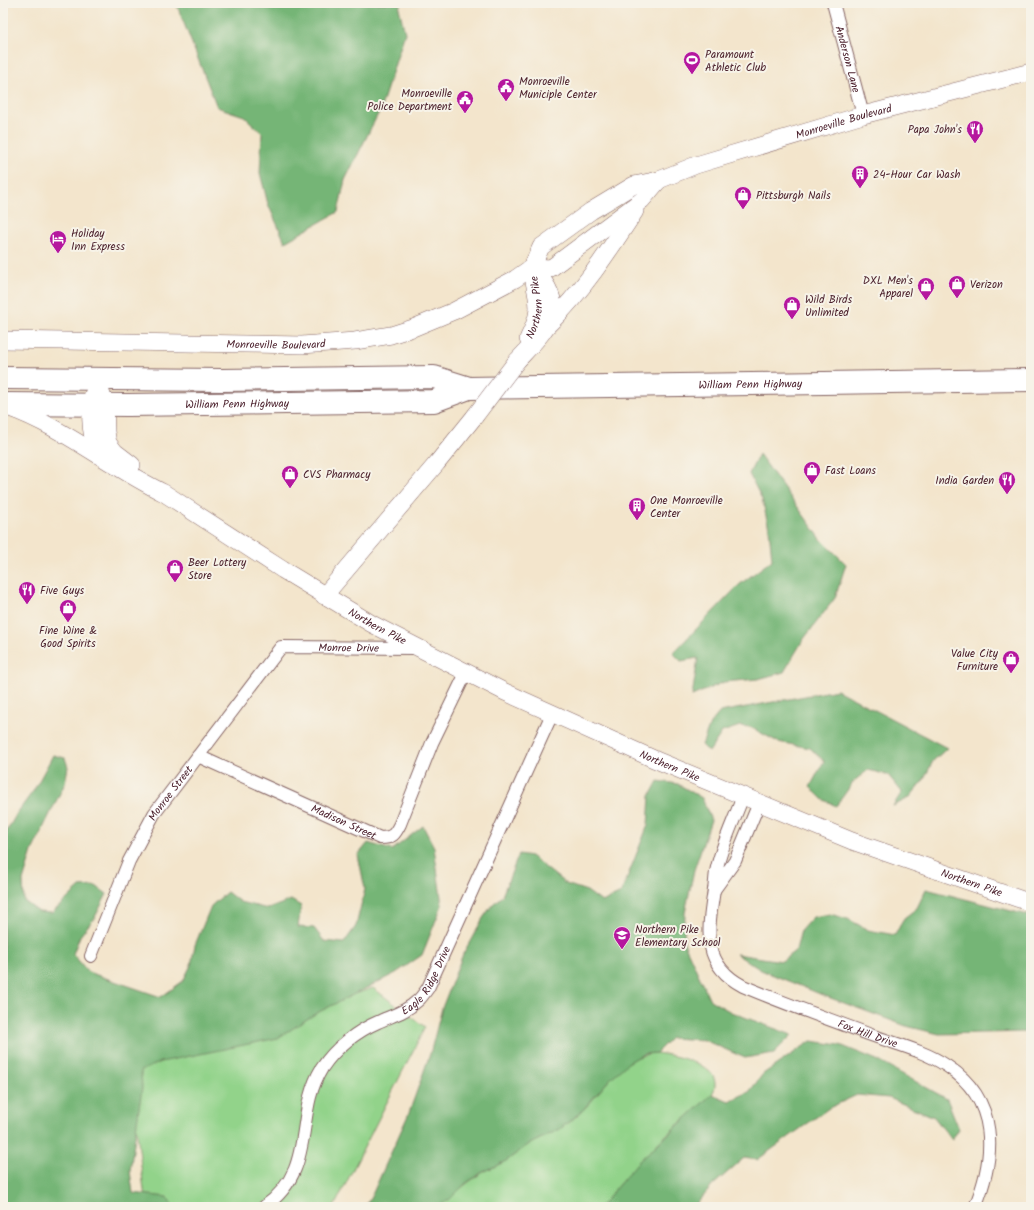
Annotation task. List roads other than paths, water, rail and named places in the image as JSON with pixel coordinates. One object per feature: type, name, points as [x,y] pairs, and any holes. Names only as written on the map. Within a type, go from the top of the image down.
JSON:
[{"type":"highway","name":"William Penn Highway","points":[[3,378],[222,380],[434,377],[469,388],[1031,380]]},
{"type":"highway","name":"William Penn Highway","points":[[3,405],[434,401],[469,388]]},
{"type":"main road","name":"Monroeville Boulevard","points":[[532,267],[541,247],[634,184],[659,180],[696,165],[863,115],[1031,72]]},
{"type":"main road","name":"Monroeville Boulevard","points":[[3,340],[302,346],[355,341],[392,335],[433,320],[489,293],[532,267],[550,268],[642,200],[659,180]]},
{"type":"main road","points":[[548,325],[569,304],[614,243],[642,200]]},
{"type":"main road","name":"Northern Pike","points":[[324,596],[437,463],[516,362],[548,325],[552,313],[550,293],[546,282],[532,267]]},
{"type":"main road","name":"Northern Pike","points":[[516,362],[535,326],[539,312],[532,267]]},
{"type":"main road","name":"Northern Pike","points":[[97,379],[98,405],[93,441],[100,456],[138,480],[164,493],[324,596],[416,648],[552,714],[759,803],[896,857],[1031,903]]},
{"type":"main road","points":[[3,405],[45,422],[100,456]]},
{"type":"main road","name":"Northern Pike","points":[[98,405],[106,438],[111,448],[164,493]]},
{"type":"street","name":"Anderson Lane","points":[[832,3],[863,115]]},
{"type":"street","name":"Monroe Drive","points":[[281,647],[416,648]]},
{"type":"street","name":"Monroe Street","points":[[91,956],[129,861],[154,814],[281,647]]},
{"type":"street","name":"Madison Street","points":[[198,756],[380,838],[390,838],[394,835],[400,824],[432,743],[466,673]]},
{"type":"street","name":"Eagle Ridge Drive","points":[[264,1207],[281,1193],[297,1166],[302,1152],[309,1098],[314,1082],[324,1066],[348,1040],[378,1022],[412,1006],[428,988],[552,714]]},
{"type":"street","name":"Fox Hill Drive","points":[[743,796],[719,860],[709,918],[710,945],[717,965],[730,979],[762,994],[930,1056],[959,1074],[970,1086],[985,1113],[989,1126],[990,1142],[986,1175],[975,1207]]},
{"type":"street","name":"Fox Hill Drive","points":[[714,890],[735,861],[759,803]]},
{"type":"place","name":"Paramount Athletic Club","points":[[692,75]]},
{"type":"place","name":"Monroeville Municiple Center","points":[[506,102]]},
{"type":"place","name":"Monroeville Police Department","points":[[465,114]]},
{"type":"place","name":"Papa John's","points":[[975,144]]},
{"type":"place","name":"24-Hour Car Wash","points":[[860,189]]},
{"type":"place","name":"Pittsburgh Nails","points":[[743,210]]},
{"type":"place","name":"Holiday Inn Express","points":[[58,254]]},
{"type":"place","name":"Verizon","points":[[957,299]]},
{"type":"place","name":"DXL Men's Apparel","points":[[926,301]]},
{"type":"place","name":"Wild Birds Unlimited","points":[[792,320]]},
{"type":"place","name":"Fast Loans","points":[[812,485]]},
{"type":"place","name":"CVS Pharmacy","points":[[290,489]]},
{"type":"place","name":"India Garden","points":[[1007,495]]},
{"type":"place","name":"One Monroeville Center","points":[[637,521]]},
{"type":"place","name":"Beer Lottery Store","points":[[175,583]]},
{"type":"place","name":"Five Guys","points":[[27,605]]},
{"type":"place","name":"Fine Wine & Good Spirits","points":[[68,623]]},
{"type":"place","name":"Value City Furniture","points":[[1011,674]]},
{"type":"place","name":"Northern Pike Elementary School","points":[[622,950]]}]
